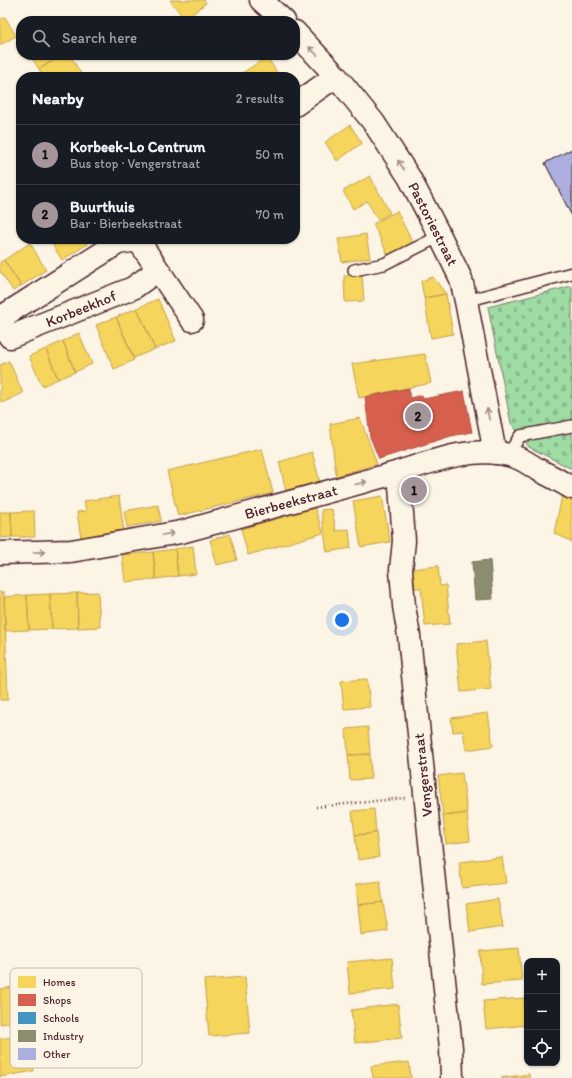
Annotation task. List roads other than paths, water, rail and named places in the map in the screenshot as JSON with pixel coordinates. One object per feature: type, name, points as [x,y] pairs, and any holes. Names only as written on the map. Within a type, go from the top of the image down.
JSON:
[{"type":"street","points":[[261,0],[279,16]]},
{"type":"street","name":"Pastoriestraat","points":[[300,37],[336,76],[374,123],[402,165],[440,236],[460,279],[502,454]]},
{"type":"street","points":[[300,101],[336,76]]},
{"type":"street","name":"Korbeekhof","points":[[117,244],[1,324],[10,337],[133,288],[158,270]]},
{"type":"street","name":"Korbeekhof","points":[[142,244],[192,320]]},
{"type":"street","name":"Bierbeekstraat","points":[[0,553],[71,551],[181,532],[400,472],[426,463],[467,453],[481,452],[502,454],[519,458],[572,488]]},
{"type":"street","name":"Vengerstraat","points":[[400,472],[404,541],[401,570],[404,606],[450,1040],[452,1078]]},
{"type":"lane","points":[[354,270],[384,264],[440,236]]},
{"type":"lane","points":[[466,301],[572,273]]},
{"type":"lane","points":[[502,454],[520,436],[572,426]]},
{"type":"place","name":"Buurthuis","points":[[418,416]]},
{"type":"place","name":"Korbeek-Lo Centrum","points":[[414,490]]}]
